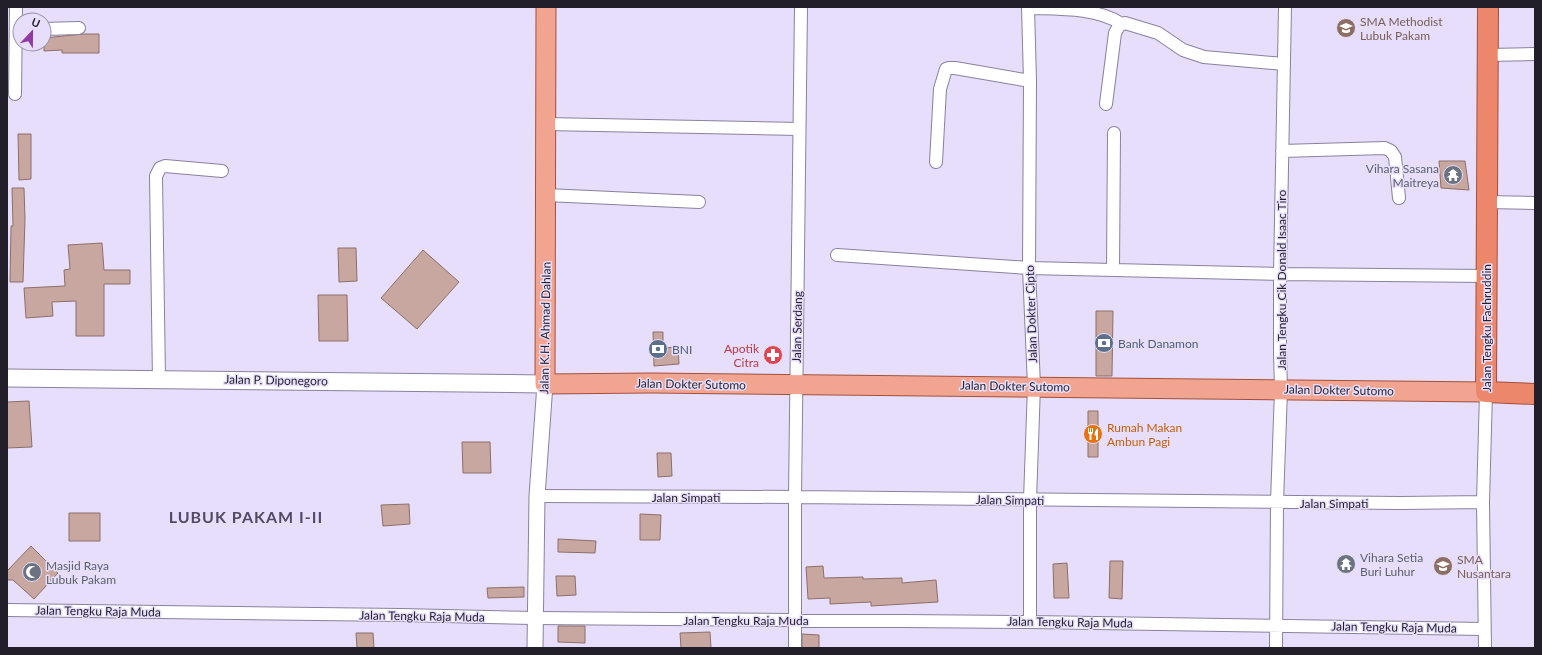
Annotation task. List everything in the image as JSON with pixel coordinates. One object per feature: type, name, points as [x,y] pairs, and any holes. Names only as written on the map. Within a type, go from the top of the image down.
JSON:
[{"type":"highway","name":"Jalan Tengku Fachruddin","points":[[1486,392],[1488,7]]},
{"type":"highway","points":[[1486,392],[1535,394]]},
{"type":"main road","name":"Jalan K.H. Ahmad Dahlan","points":[[545,384],[546,7]]},
{"type":"main road","name":"Jalan P. Diponegoro","points":[[7,378],[545,384]]},
{"type":"main road","name":"Jalan Dokter Sutomo","points":[[545,384],[651,383],[1034,386],[1486,392]]},
{"type":"street","name":"Jalan Serdang","points":[[795,648],[796,385],[801,7]]},
{"type":"street","points":[[1028,7],[1088,12],[1107,17],[1122,24],[1125,23],[1158,33],[1182,50],[1204,57],[1284,64]]},
{"type":"street","name":"Jalan Dokter Cipto","points":[[1028,7],[1030,80],[1029,268],[1034,386],[1030,500],[1030,622]]},
{"type":"street","name":"Jalan Tengku Cik Donald Isaac Tiro","points":[[1276,648],[1277,502],[1281,390],[1280,274],[1285,7]]},
{"type":"street","points":[[1106,104],[1115,33],[1122,24]]},
{"type":"street","points":[[52,29],[79,28]]},
{"type":"street","points":[[15,94],[17,52]]},
{"type":"street","points":[[1488,55],[1535,54]]},
{"type":"street","points":[[936,162],[940,89],[946,69],[955,68],[1030,80]]},
{"type":"street","points":[[546,124],[799,129]]},
{"type":"street","points":[[1113,269],[1114,133]]},
{"type":"street","points":[[1282,151],[1385,148],[1391,151],[1395,157],[1399,198]]},
{"type":"street","points":[[159,380],[156,176],[160,168],[165,166],[222,171]]},
{"type":"street","points":[[546,195],[699,202]]},
{"type":"street","points":[[1486,202],[1535,203]]},
{"type":"street","points":[[837,255],[1029,268],[1280,274],[1486,276]]},
{"type":"street","name":"Jalan K.H. Ahmad Dahlan","points":[[535,648],[534,618],[537,496],[545,384]]},
{"type":"street","name":"Jalan Tengku Fachruddin","points":[[1485,648],[1482,502],[1486,392]]},
{"type":"street","name":"Jalan Simpati","points":[[537,496],[1277,502],[1482,502]]},
{"type":"street","name":"Jalan Tengku Raja Muda","points":[[7,610],[534,618],[1276,625],[1484,629]]},
{"type":"building","points":[[99,34],[99,53],[62,53],[62,50],[52,51],[52,37]]},
{"type":"building","points":[[18,134],[31,134],[31,179],[19,180]]},
{"type":"building","name":"Vihara Sasana Maitreya","points":[[1439,161],[1465,161],[1469,190],[1441,188]]},
{"type":"building","points":[[12,188],[24,188],[25,219],[23,282],[10,282],[11,226],[13,226]]},
{"type":"building","points":[[102,243],[104,270],[130,270],[130,284],[104,284],[104,336],[76,336],[76,301],[52,302],[53,316],[26,318],[24,288],[65,286],[64,270],[70,269],[68,245]]},
{"type":"building","points":[[338,248],[356,248],[357,281],[339,282]]},
{"type":"building","points":[[423,250],[459,282],[417,329],[381,298]]},
{"type":"building","points":[[318,295],[347,295],[348,341],[319,341]]},
{"type":"building","name":"Bank Danamon","points":[[1096,311],[1113,311],[1112,376],[1096,376]]},
{"type":"building","points":[[653,332],[663,332],[663,348],[678,347],[679,364],[654,366]]},
{"type":"building","points":[[29,401],[32,447],[7,448],[7,402]]},
{"type":"building","name":"Rumah Makan Ambun Pagi","points":[[1088,411],[1098,411],[1098,457],[1088,457]]},
{"type":"building","points":[[462,442],[490,442],[491,473],[463,473]]},
{"type":"building","points":[[657,453],[671,453],[672,476],[658,477]]},
{"type":"building","points":[[409,504],[410,524],[383,526],[381,505]]},
{"type":"building","points":[[69,513],[100,513],[100,541],[69,541]]},
{"type":"building","points":[[640,514],[661,515],[660,540],[640,540]]},
{"type":"building","points":[[558,539],[596,541],[595,553],[558,552]]},
{"type":"building","name":"Masjid Raya Lubuk Pakam","points":[[31,546],[58,573],[34,599],[13,580],[7,580],[7,571]]},
{"type":"building","points":[[1110,561],[1123,561],[1122,599],[1109,598]]},
{"type":"building","points":[[1067,563],[1069,598],[1054,598],[1053,564]]},
{"type":"building","points":[[823,566],[824,578],[902,578],[902,583],[936,580],[938,602],[871,606],[871,602],[830,604],[830,598],[808,599],[806,567]]},
{"type":"building","points":[[556,576],[575,576],[576,595],[557,596]]},
{"type":"building","points":[[524,587],[524,597],[488,598],[487,588]]},
{"type":"building","points":[[558,626],[585,626],[585,643],[558,642]]},
{"type":"building","points":[[710,632],[711,648],[681,648],[680,633]]},
{"type":"building","points":[[356,633],[373,633],[374,648],[357,648]]},
{"type":"building","points":[[802,634],[819,635],[819,648],[802,648]]},
{"type":"place","name":"SMA Methodist Lubuk Pakam","points":[[1346,28]]},
{"type":"place","name":"Vihara Sasana Maitreya","points":[[1453,175]]},
{"type":"place","name":"Bank Danamon","points":[[1104,343]]},
{"type":"place","name":"BNI","points":[[658,349]]},
{"type":"place","name":"Apotik Citra","points":[[773,355]]},
{"type":"place","name":"Rumah Makan Ambun Pagi","points":[[1093,434]]},
{"type":"place","name":"Vihara Setia Buri Luhur","points":[[1346,564]]},
{"type":"place","name":"SMA Nusantara","points":[[1443,566]]},
{"type":"place","name":"Masjid Raya Lubuk Pakam","points":[[32,572]]},
{"type":"district","name":"LUBUK PAKAM I-II","points":[[246,516]]}]
